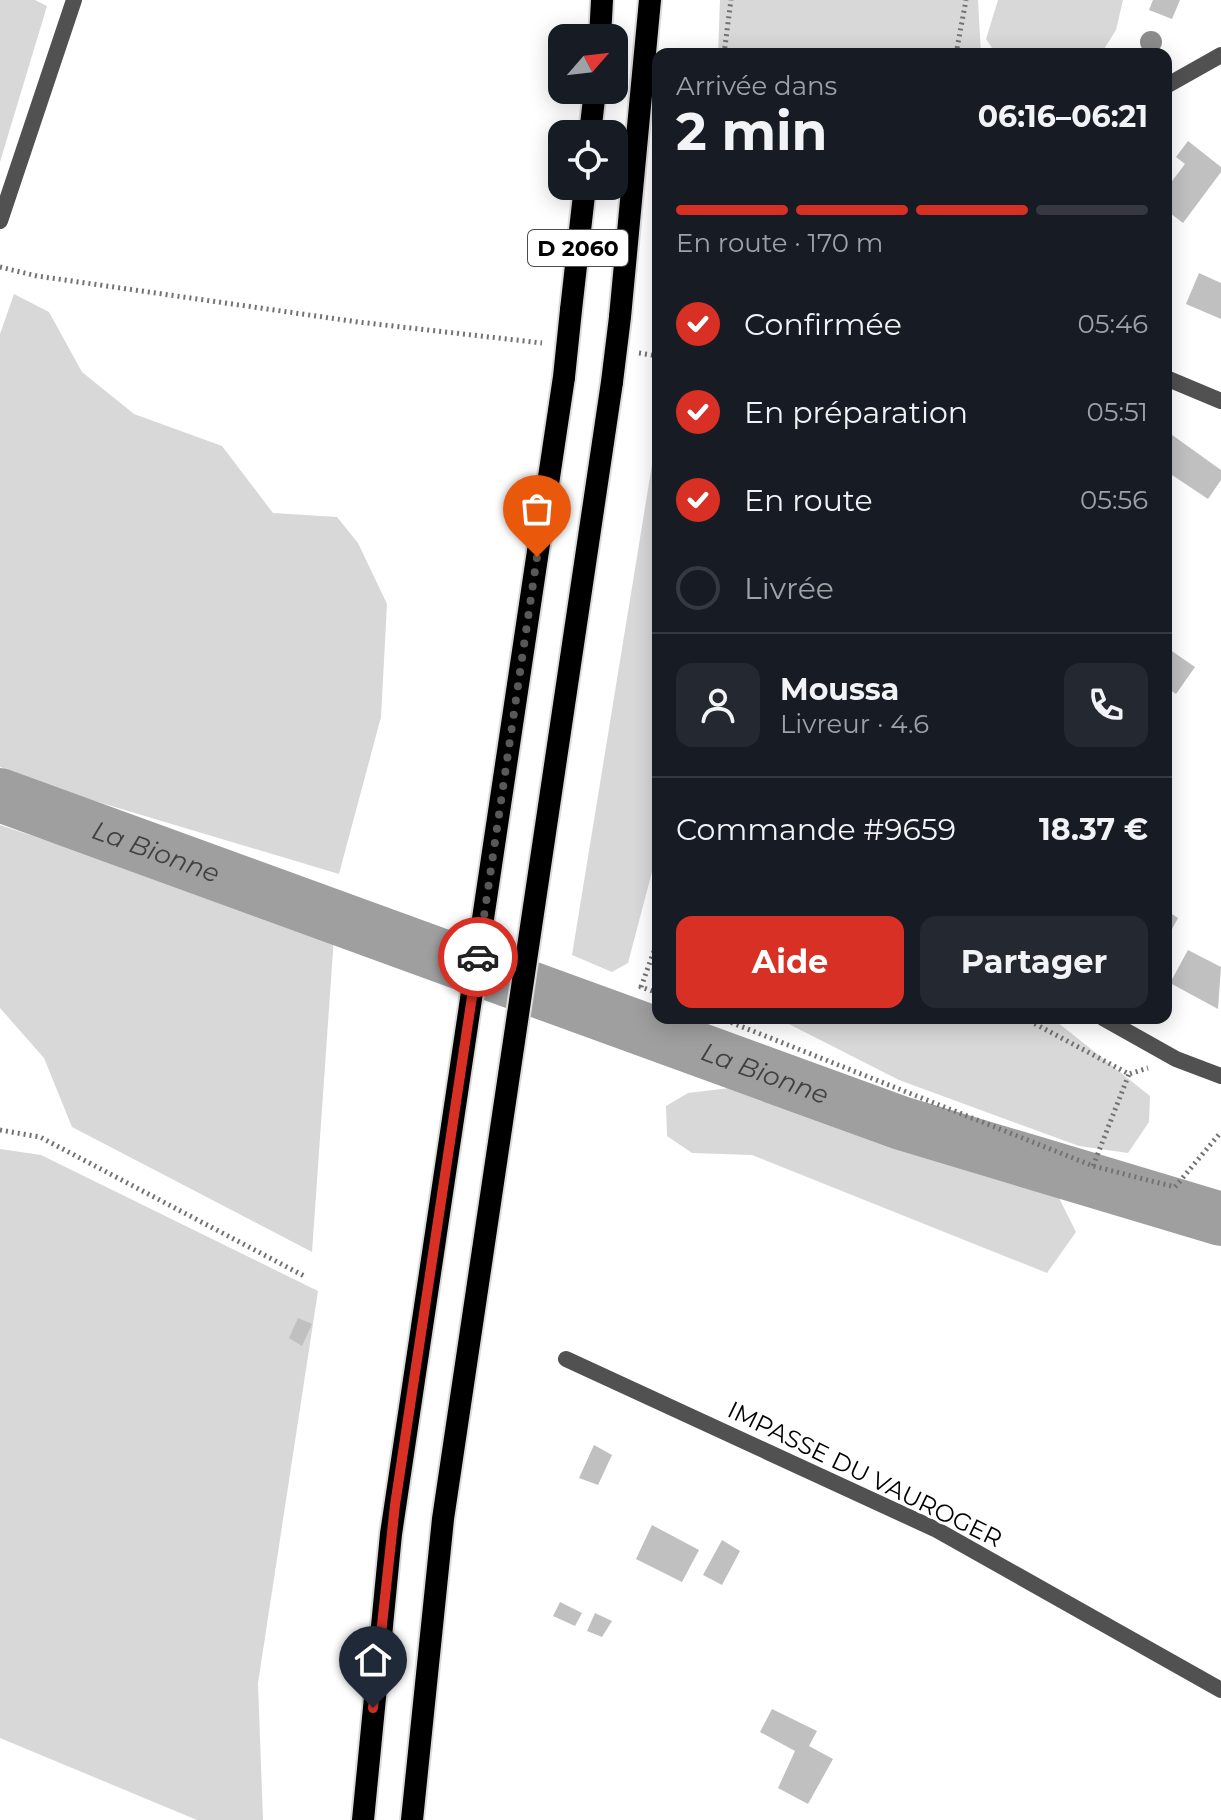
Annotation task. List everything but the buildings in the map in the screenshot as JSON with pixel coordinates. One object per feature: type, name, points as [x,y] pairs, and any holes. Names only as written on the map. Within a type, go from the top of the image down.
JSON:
[{"type":"highway","points":[[601,24],[602,0]]},
{"type":"highway","name":"D 2060","points":[[412,1820],[443,1519],[612,382],[650,0]]},
{"type":"highway","name":"D 2060","points":[[363,1820],[391,1534],[564,377],[583,200]]},
{"type":"street","points":[[0,221],[74,0]]},
{"type":"street","points":[[1172,83],[1221,55]]},
{"type":"street","points":[[1172,381],[1221,401]]},
{"type":"street","points":[[1114,1024],[1176,1059],[1221,1076]]},
{"type":"street","name":"IMPASSE DU VAUROGER","points":[[566,1359],[937,1530],[1221,1690]]},
{"type":"path","points":[[725,48],[731,0]]},
{"type":"path","points":[[957,48],[966,0]]},
{"type":"path","points":[[0,267],[37,276],[358,322],[549,343]]},
{"type":"path","points":[[627,352],[652,355]]},
{"type":"path","points":[[652,957],[641,987],[652,991]]},
{"type":"path","points":[[735,1024],[1093,1166],[1175,1187],[1221,1132]]},
{"type":"path","points":[[1035,1024],[1129,1074],[1176,1059]]},
{"type":"path","points":[[1093,1166],[1129,1074]]},
{"type":"path","points":[[0,1130],[40,1137],[306,1277]]},
{"type":"shaded area","points":[[0,0],[35,0],[47,6],[0,162]]},
{"type":"shaded area","points":[[720,0],[978,0],[981,48],[718,48]]},
{"type":"shaded area","points":[[998,0],[1123,0],[1116,30],[1105,48],[992,48],[986,39]]},
{"type":"shaded area","points":[[14,294],[49,312],[82,372],[134,414],[222,446],[273,513],[337,517],[358,543],[387,604],[381,717],[339,874],[78,796],[0,767],[0,334]]},
{"type":"shaded area","points":[[652,465],[652,872],[628,963],[612,972],[572,955]]},
{"type":"shaded area","points":[[0,825],[334,937],[312,1252],[72,1127],[44,1058],[0,1008]]},
{"type":"shaded area","points":[[789,1024],[1060,1024],[1150,1096],[1149,1122],[1128,1153],[1079,1146],[899,1080]]},
{"type":"shaded area","points":[[738,1087],[1058,1196],[1076,1232],[1047,1273],[752,1155],[692,1153],[667,1136],[666,1106],[688,1093]]},
{"type":"shaded area","points":[[0,1149],[41,1155],[318,1291],[258,1683],[263,1820],[197,1820],[0,1738]]},
{"type":"waterway","name":"La Bionne","points":[[0,795],[901,1123],[1221,1219]]},
{"type":"way so far","points":[[478,957],[537,557]]},
{"type":"route","points":[[373,1708],[395,1505],[478,957]]}]
